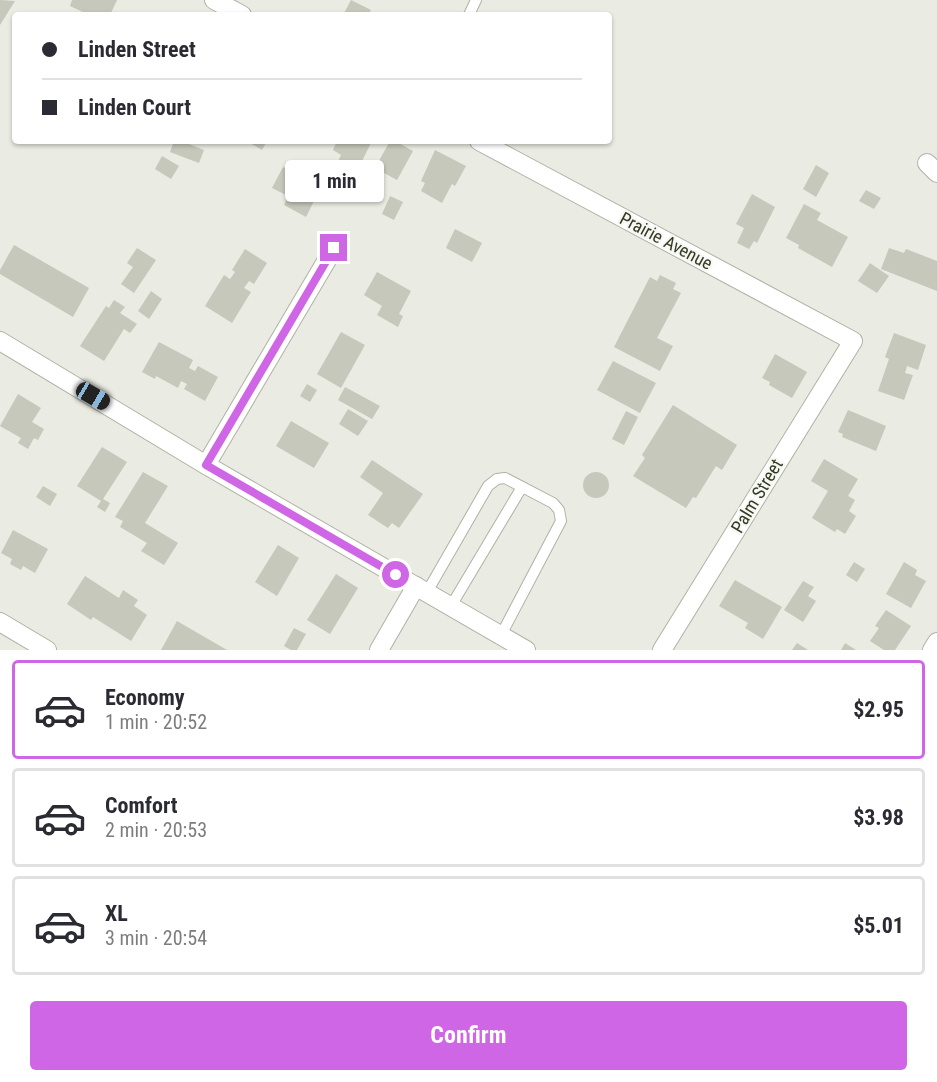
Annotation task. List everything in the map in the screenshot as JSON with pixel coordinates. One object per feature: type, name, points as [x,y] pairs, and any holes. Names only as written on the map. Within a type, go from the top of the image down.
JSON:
[{"type":"street","points":[[214,0],[236,12]]},
{"type":"street","name":"Prairie Avenue","points":[[485,144],[853,341]]},
{"type":"street","points":[[206,465],[334,248]]},
{"type":"street","points":[[0,341],[206,465],[526,650]]},
{"type":"street","name":"Palm Street","points":[[662,650],[853,341]]},
{"type":"street","points":[[379,650],[421,589]]},
{"type":"street","points":[[0,622],[47,650]]},
{"type":"street","points":[[932,650],[937,642]]},
{"type":"lane","points":[[421,589],[488,486],[497,479],[505,478],[553,502],[559,510],[561,521],[501,635]]},
{"type":"lane","points":[[451,606],[522,487]]},
{"type":"building","points":[[0,0],[15,1],[0,25]]},
{"type":"building","points":[[72,0],[117,0],[111,12],[83,12],[70,6]]},
{"type":"building","points":[[351,0],[371,10],[370,12],[345,12]]},
{"type":"building","points":[[173,144],[189,144],[204,150],[199,163],[170,152]]},
{"type":"building","points":[[252,144],[265,144],[262,150]]},
{"type":"building","points":[[336,144],[370,144],[361,163],[367,166],[360,181],[335,168],[341,155],[333,150]]},
{"type":"building","points":[[388,144],[400,144],[413,151],[397,180],[375,168]]},
{"type":"building","points":[[435,150],[466,166],[455,186],[452,184],[442,203],[421,191],[425,183],[421,181]]},
{"type":"building","points":[[162,156],[179,166],[171,179],[155,169]]},
{"type":"building","points":[[816,165],[829,173],[816,197],[803,189]]},
{"type":"building","points":[[283,167],[321,187],[306,217],[284,205],[288,196],[272,188]]},
{"type":"building","points":[[866,190],[881,198],[874,209],[859,201]]},
{"type":"building","points":[[752,194],[775,207],[757,243],[754,241],[749,249],[737,243],[744,228],[736,224]]},
{"type":"building","points":[[390,196],[403,202],[394,220],[382,214]]},
{"type":"building","points":[[804,204],[821,213],[817,220],[848,237],[832,267],[798,248],[799,245],[786,238]]},
{"type":"building","points":[[455,229],[482,243],[472,262],[446,248]]},
{"type":"building","points":[[14,245],[89,288],[73,317],[0,274]]},
{"type":"building","points":[[137,248],[156,260],[134,293],[121,284],[133,267],[127,263]]},
{"type":"building","points":[[889,248],[904,253],[906,249],[937,261],[937,291],[881,269]]},
{"type":"building","points":[[245,249],[267,263],[254,284],[249,281],[244,288],[251,292],[232,323],[205,306],[224,275],[230,279],[235,272],[232,270]]},
{"type":"building","points":[[870,263],[889,276],[877,293],[858,281]]},
{"type":"building","points":[[377,272],[411,291],[399,314],[403,316],[398,327],[377,315],[382,306],[364,295]]},
{"type":"building","points":[[660,275],[676,283],[673,289],[681,293],[657,338],[673,346],[660,371],[614,347],[650,277],[657,281]]},
{"type":"building","points":[[151,291],[162,299],[149,319],[138,311]]},
{"type":"building","points":[[114,300],[125,307],[120,313],[137,324],[130,333],[124,329],[104,361],[80,346],[106,306],[109,308]]},
{"type":"building","points":[[341,332],[365,345],[341,388],[317,374]]},
{"type":"building","points":[[894,333],[926,345],[918,370],[907,366],[905,373],[913,375],[904,400],[878,391],[889,359],[885,357]]},
{"type":"building","points":[[159,342],[193,360],[189,368],[195,371],[198,366],[218,377],[205,401],[184,389],[187,384],[181,381],[178,388],[156,376],[155,379],[142,372]]},
{"type":"building","points":[[775,354],[807,372],[792,398],[769,385],[770,382],[762,378]]},
{"type":"building","points":[[613,361],[656,383],[640,413],[597,390]]},
{"type":"building","points":[[307,384],[317,390],[310,402],[300,396]]},
{"type":"building","points":[[345,387],[380,406],[372,419],[338,400]]},
{"type":"building","points":[[18,394],[41,408],[32,422],[44,429],[38,440],[34,438],[28,449],[18,443],[21,438],[0,426]]},
{"type":"building","points":[[673,405],[737,445],[722,470],[716,466],[696,498],[693,497],[686,508],[633,476],[645,458],[642,455]]},
{"type":"building","points":[[348,409],[368,421],[358,436],[339,424]]},
{"type":"building","points":[[848,410],[886,426],[876,451],[842,437],[843,434],[838,432]]},
{"type":"building","points":[[626,411],[638,417],[624,445],[612,439]]},
{"type":"building","points":[[291,421],[329,443],[314,468],[276,446]]},
{"type":"building","points":[[102,447],[127,462],[103,499],[110,503],[105,512],[97,507],[101,501],[77,486]]},
{"type":"building","points":[[824,459],[858,479],[848,496],[855,500],[849,511],[856,516],[845,534],[837,529],[835,532],[812,518],[828,491],[811,481]]},
{"type":"building","points":[[372,460],[423,494],[399,528],[392,523],[388,528],[368,515],[383,493],[360,477]]},
{"type":"building","points":[[143,472],[168,486],[145,523],[178,543],[164,565],[141,551],[147,543],[120,527],[123,521],[115,517]]},
{"type":"building","points":[[596,472],[606,475],[609,485],[606,495],[596,498],[586,495],[583,485],[586,475]]},
{"type":"building","points":[[43,486],[57,494],[50,506],[36,497]]},
{"type":"building","points":[[13,530],[48,549],[35,573],[23,566],[21,570],[10,564],[12,559],[1,553]]},
{"type":"building","points":[[278,545],[299,558],[277,596],[255,582]]},
{"type":"building","points":[[854,562],[865,569],[857,582],[846,575]]},
{"type":"building","points":[[904,562],[917,570],[915,575],[926,581],[911,608],[886,594]]},
{"type":"building","points":[[336,574],[358,588],[330,634],[307,620]]},
{"type":"building","points":[[85,576],[119,598],[123,590],[138,600],[134,606],[147,615],[131,641],[93,617],[91,620],[67,604]]},
{"type":"building","points":[[735,580],[782,607],[763,639],[745,628],[748,623],[719,606]]},
{"type":"building","points":[[803,581],[814,587],[808,596],[816,601],[803,622],[784,610]]},
{"type":"building","points":[[886,610],[911,626],[895,650],[884,650],[870,641],[879,628],[875,626]]},
{"type":"building","points":[[177,621],[227,650],[161,650]]},
{"type":"building","points":[[294,628],[306,634],[297,650],[291,650],[284,646]]},
{"type":"building","points":[[797,643],[808,650],[792,650]]},
{"type":"building","points":[[845,643],[856,650],[841,650]]},
{"type":"route","points":[[334,248],[206,465],[396,575]]}]
